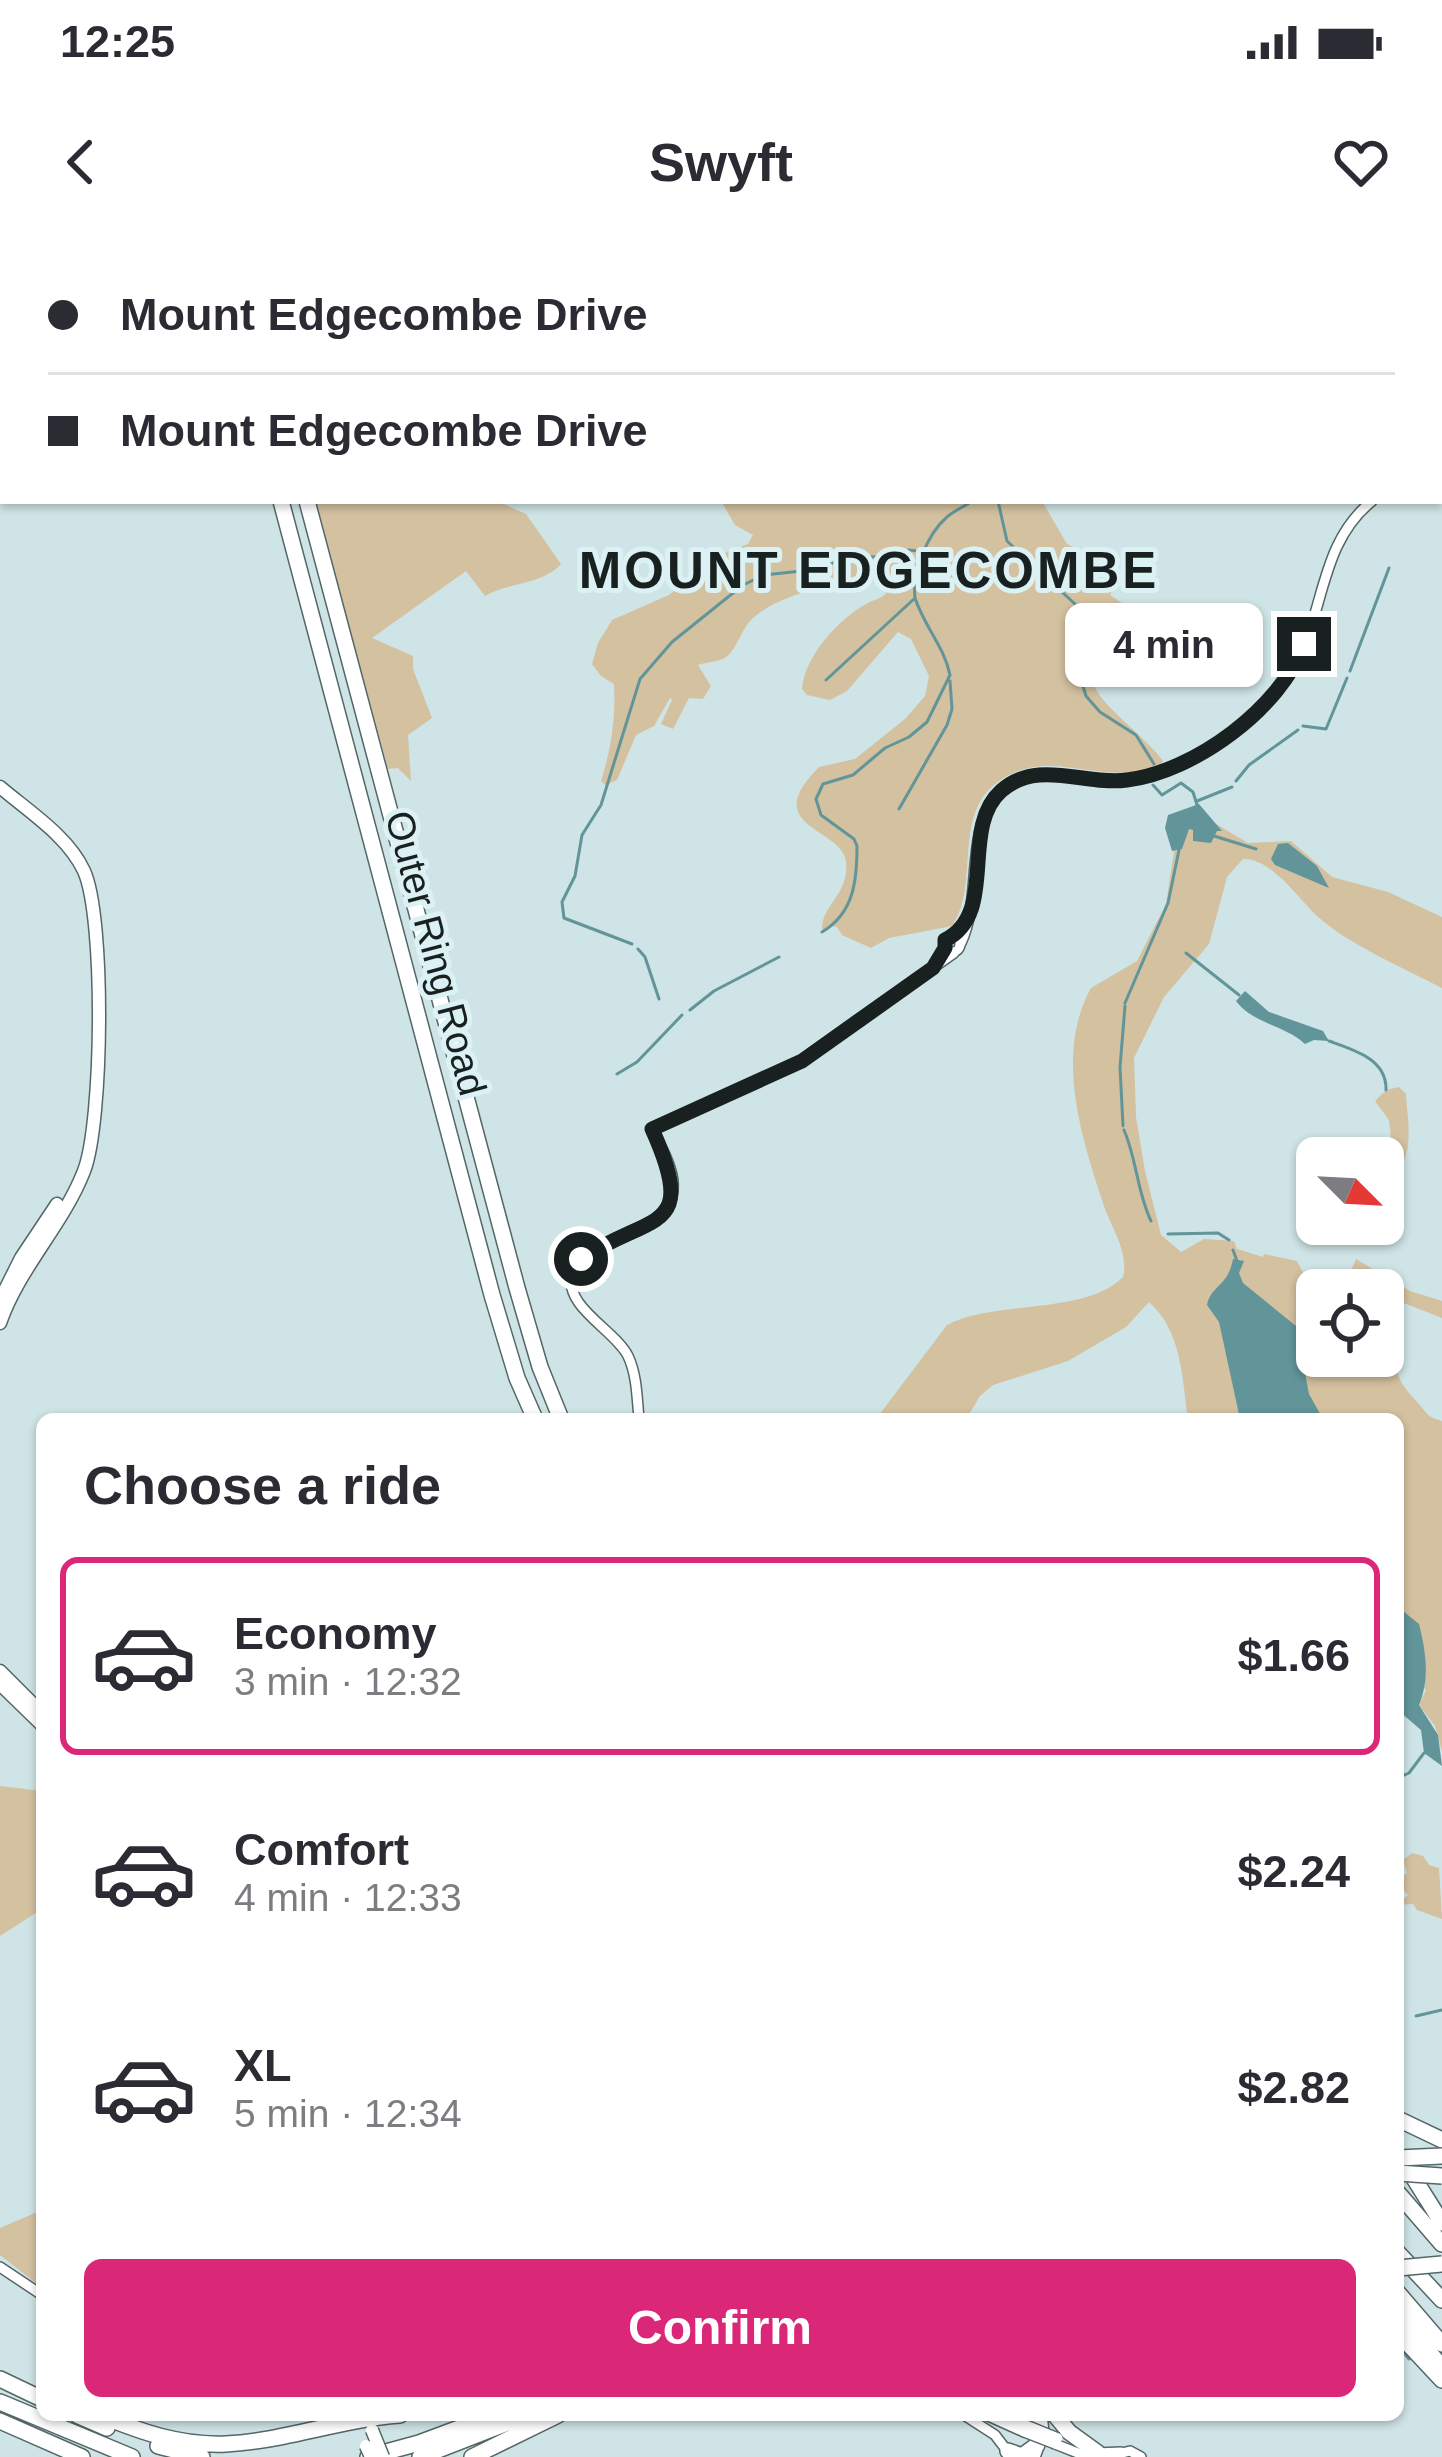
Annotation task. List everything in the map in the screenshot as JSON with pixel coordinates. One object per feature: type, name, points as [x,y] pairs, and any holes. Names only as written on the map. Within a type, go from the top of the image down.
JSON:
[{"type":"highway","name":"Outer Ring Road","points":[[282,504],[493,1295],[532,1413]]},
{"type":"highway","name":"Outer Ring Road","points":[[308,504],[517,1288],[559,1413]]},
{"type":"highway","points":[[1404,2122],[1442,2140]]},
{"type":"highway","points":[[1404,2163],[1442,2156]]},
{"type":"highway","points":[[1404,2165],[1442,2172]]},
{"type":"highway","points":[[1404,2169],[1442,2206]]},
{"type":"highway","points":[[1404,2171],[1442,2223]]},
{"type":"highway","points":[[1404,2200],[1442,2244]]},
{"type":"highway","points":[[1404,2259],[1442,2300]]},
{"type":"highway","points":[[1404,2267],[1442,2264]]},
{"type":"highway","points":[[1404,2300],[1442,2344]]},
{"type":"highway","points":[[1404,2322],[1442,2366]]},
{"type":"highway","points":[[1404,2339],[1442,2380]]},
{"type":"highway","points":[[0,2376],[36,2392]]},
{"type":"highway","points":[[0,2398],[36,2411]]},
{"type":"highway","points":[[0,2398],[36,2414]]},
{"type":"highway","points":[[51,2421],[132,2457]]},
{"type":"highway","points":[[60,2421],[163,2457]]},
{"type":"highway","points":[[91,2421],[202,2457]]},
{"type":"highway","points":[[115,2421],[154,2436],[215,2444],[363,2422]]},
{"type":"highway","points":[[368,2457],[478,2421]]},
{"type":"highway","points":[[420,2457],[513,2421]]},
{"type":"highway","points":[[472,2457],[546,2421]]},
{"type":"highway","points":[[1060,2421],[1105,2455]]},
{"type":"highway","points":[[0,2426],[57,2457]]},
{"type":"highway","points":[[0,2426],[82,2457]]},
{"type":"highway","points":[[1009,2454],[1026,2455],[1039,2436]]},
{"type":"main road","points":[[0,787],[68,847],[89,886],[99,1073],[95,1128],[80,1181],[0,1323]]},
{"type":"main road","points":[[0,1300],[15,1268],[76,1174],[95,1128]]},
{"type":"main road","points":[[0,1671],[36,1707]]},
{"type":"main road","points":[[0,1687],[36,1719]]},
{"type":"main road","points":[[363,2422],[368,2457]]},
{"type":"main road","points":[[363,2422],[383,2457]]},
{"type":"street","points":[[638,1413],[629,1357],[577,1300],[571,1285],[581,1259],[652,1223],[666,1209],[673,1189],[671,1174],[652,1129],[802,1061],[933,968],[953,945],[973,904],[984,817],[1007,786],[1032,775],[1112,781],[1151,774],[1211,748],[1270,696],[1300,656],[1342,534],[1369,504]]},
{"type":"street","points":[[0,2267],[36,2291]]},
{"type":"street","points":[[973,2421],[994,2435],[1009,2454]]},
{"type":"street","points":[[1001,2421],[1105,2455],[1130,2451],[1141,2457]]},
{"type":"street","points":[[1012,2421],[1039,2436]]},
{"type":"shaded area","points":[[316,504],[504,504],[526,514],[561,564],[553,571],[485,596],[466,571],[372,638],[413,656],[413,669],[432,718],[408,735],[411,781],[398,768],[388,769]]},
{"type":"shaded area","points":[[723,504],[1044,504],[1067,544],[1097,559],[1118,577],[1110,595],[1125,605],[1123,623],[1097,636],[1094,684],[1156,752],[1161,765],[1122,773],[1051,766],[1016,772],[994,785],[980,802],[961,907],[952,926],[889,938],[871,948],[842,935],[837,927],[822,930],[844,882],[846,861],[841,850],[799,815],[802,787],[819,767],[855,759],[905,719],[925,696],[929,676],[911,639],[898,632],[847,691],[830,700],[807,695],[802,689],[804,677],[835,628],[886,593],[891,586],[886,581],[816,588],[764,610],[748,623],[725,658],[698,665],[711,686],[703,699],[689,698],[673,729],[661,724],[670,698],[654,726],[636,735],[617,780],[605,785],[601,781],[612,734],[614,684],[592,664],[598,643],[612,620],[669,595],[717,556],[748,544],[753,535],[735,525]]},
{"type":"shaded area","points":[[1206,818],[1248,843],[1291,841],[1332,877],[1388,892],[1442,917],[1442,988],[1345,937],[1274,872],[1243,859],[1227,877],[1209,944],[1164,997],[1134,1058],[1136,1117],[1161,1235],[1181,1252],[1204,1239],[1234,1241],[1237,1249],[1297,1261],[1301,1269],[1296,1269],[1296,1377],[1399,1377],[1428,1415],[1442,1421],[1442,1751],[1435,1726],[1419,1705],[1426,1690],[1404,1662],[1404,1413],[1187,1413],[1174,1341],[1149,1302],[1126,1327],[1068,1361],[993,1385],[970,1413],[881,1413],[947,1325],[990,1312],[1087,1297],[1123,1277],[1122,1250],[1080,1125],[1074,1041],[1091,988],[1137,961],[1166,904],[1178,825]]},
{"type":"shaded area","points":[[1399,1087],[1406,1094],[1409,1129],[1404,1160],[1404,1137],[1391,1137],[1389,1120],[1375,1101],[1386,1090]]},
{"type":"shaded area","points":[[1356,1259],[1373,1269],[1352,1269]]},
{"type":"shaded area","points":[[1404,1287],[1442,1301],[1442,1318],[1404,1303]]},
{"type":"shaded area","points":[[0,1786],[36,1790],[36,1913],[0,1936]]},
{"type":"shaded area","points":[[1412,1853],[1439,1868],[1442,1919],[1413,1904],[1404,1905],[1408,1895],[1404,1859]]},
{"type":"shaded area","points":[[36,2213],[36,2283],[0,2255],[0,2228]]},
{"type":"water","points":[[1199,804],[1222,831],[1217,831],[1211,843],[1193,841],[1189,829],[1182,849],[1172,851],[1165,828],[1168,815]]},
{"type":"water","points":[[1288,843],[1317,866],[1329,888],[1275,865],[1271,859],[1278,844]]},
{"type":"water","points":[[1245,991],[1269,1012],[1323,1031],[1329,1041],[1305,1044],[1251,1015],[1236,1001]]},
{"type":"water","points":[[1233,1259],[1244,1261],[1239,1273],[1243,1283],[1296,1326],[1296,1377],[1306,1377],[1320,1413],[1239,1413],[1219,1322],[1207,1305]]},
{"type":"water","points":[[1404,1612],[1419,1624],[1426,1665],[1419,1705],[1438,1735],[1442,1766],[1424,1753],[1421,1730],[1404,1715]]},
{"type":"waterway","points":[[826,680],[915,598],[919,566],[933,533],[967,504]]},
{"type":"waterway","points":[[999,504],[1007,541],[1075,604],[1086,696],[1100,712],[1136,735],[1154,764]]},
{"type":"waterway","points":[[632,944],[564,918],[562,902],[575,876],[582,835],[601,805],[640,679],[672,642],[743,585],[764,575],[811,570],[847,558],[925,552]]},
{"type":"waterway","points":[[1350,671],[1389,568]]},
{"type":"waterway","points":[[822,932],[841,915],[852,895],[857,846],[821,815],[816,799],[823,784],[853,775],[927,722],[950,675],[915,598]]},
{"type":"waterway","points":[[1303,726],[1326,729],[1347,678]]},
{"type":"waterway","points":[[899,809],[947,725],[952,709],[950,681]]},
{"type":"waterway","points":[[1236,781],[1249,765],[1298,730]]},
{"type":"waterway","points":[[1153,785],[1162,795],[1181,783],[1193,792],[1198,808]]},
{"type":"waterway","points":[[1197,801],[1232,787]]},
{"type":"waterway","points":[[1214,836],[1256,849]]},
{"type":"waterway","points":[[1125,1003],[1168,903],[1179,850]]},
{"type":"waterway","points":[[638,949],[659,999]]},
{"type":"waterway","points":[[1186,953],[1239,995]]},
{"type":"waterway","points":[[690,1010],[714,991],[779,957]]},
{"type":"waterway","points":[[1123,1126],[1120,1067],[1125,1006]]},
{"type":"waterway","points":[[617,1074],[637,1062],[682,1015]]},
{"type":"waterway","points":[[1329,1041],[1375,1063],[1386,1090]]},
{"type":"waterway","points":[[1124,1130],[1151,1221]]},
{"type":"waterway","points":[[1168,1234],[1218,1233],[1229,1240]]},
{"type":"waterway","points":[[1233,1250],[1237,1261]]},
{"type":"waterway","points":[[1404,1775],[1424,1753]]},
{"type":"waterway","points":[[1416,2016],[1442,2010]]},
{"type":"waterway","points":[[1404,2353],[1409,2359]]},
{"type":"district","name":"MOUNT EDGECOMBE","points":[[869,570]]},
{"type":"route","points":[[581,1259],[652,1223],[666,1209],[673,1189],[671,1174],[652,1129],[802,1061],[933,968],[945,940],[961,929],[970,912],[981,828],[1000,792],[1032,775],[1126,781],[1200,754],[1235,730],[1282,683],[1304,644]]}]
